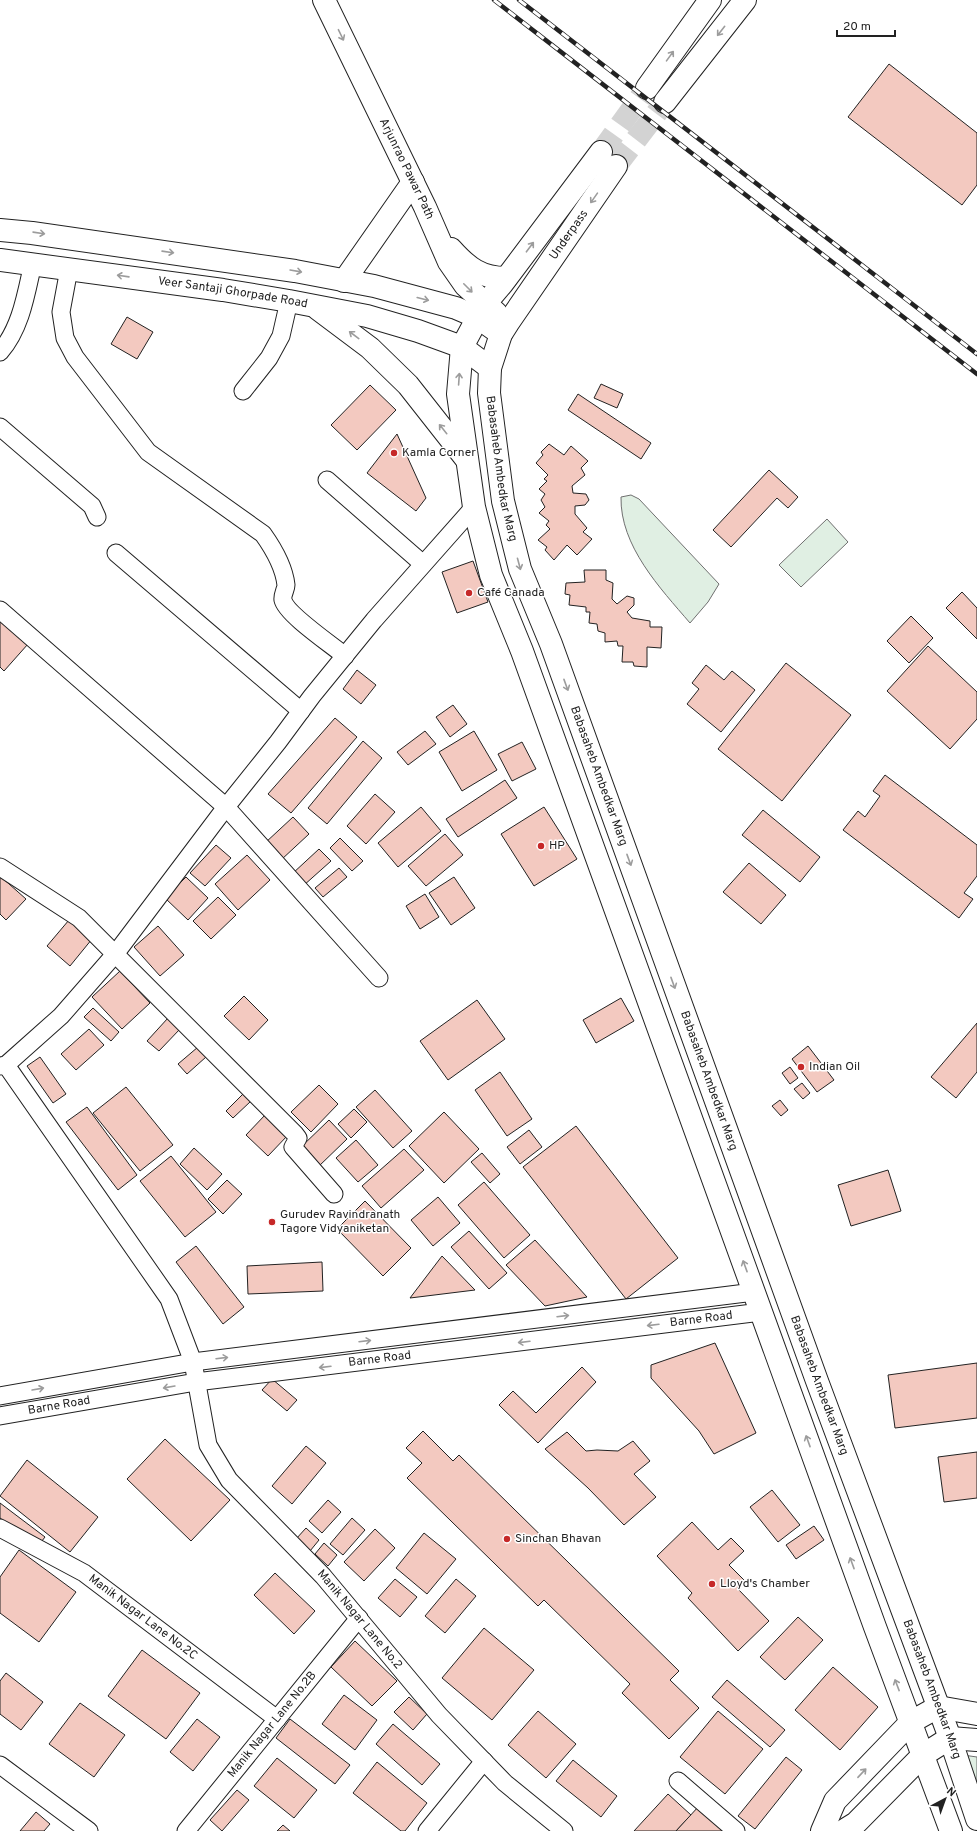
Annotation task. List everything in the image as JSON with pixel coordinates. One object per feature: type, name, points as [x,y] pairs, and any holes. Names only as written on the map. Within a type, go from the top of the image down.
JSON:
[{"type":"main road","name":"Arjunrao Pawar Path","points":[[324,0],[413,182],[449,262],[481,310]]},
{"type":"main road","points":[[647,88],[710,0]]},
{"type":"main road","points":[[666,102],[745,0]]},
{"type":"main road","name":"Underpass","points":[[462,347],[481,310],[506,278],[609,159],[522,303],[504,328]]},
{"type":"main road","points":[[344,281],[413,182]]},
{"type":"main road","points":[[0,230],[32,233],[227,260],[344,281],[456,308],[481,310],[504,328]]},
{"type":"main road","points":[[436,232],[460,259],[475,271],[484,276],[506,278]]},
{"type":"main road","name":"Veer Santaji Ghorpade Road","points":[[0,260],[289,301],[367,316],[418,331],[462,347],[490,368]]},
{"type":"main road","points":[[314,305],[376,353],[409,387],[467,460]]},
{"type":"main road","name":"Babasaheb Ambedkar Marg","points":[[504,328],[490,368],[488,393],[503,501],[520,569],[554,651],[814,1373],[950,1738],[977,1819]]},
{"type":"main road","points":[[462,347],[458,394],[474,507],[490,575],[522,651],[757,1302],[951,1831]]},
{"type":"main road","points":[[822,1831],[835,1802],[911,1722],[938,1707],[977,1714]]},
{"type":"main road","points":[[843,1831],[856,1823],[923,1755],[950,1738],[977,1740]]},
{"type":"street","points":[[0,352],[8,343],[17,324],[24,305],[33,264]]},
{"type":"street","points":[[69,269],[61,312],[65,338],[75,356],[148,452],[263,534],[273,549],[280,565],[286,585],[283,599],[288,611],[344,656]]},
{"type":"street","points":[[242,391],[269,358],[281,336],[289,301]]},
{"type":"street","points":[[0,427],[92,506],[97,517]]},
{"type":"street","points":[[327,480],[423,564]]},
{"type":"street","points":[[3,1065],[61,1016],[116,953],[226,807],[344,656],[474,507]]},
{"type":"street","points":[[116,553],[301,711]]},
{"type":"street","points":[[0,610],[226,807],[379,978]]},
{"type":"street","points":[[0,867],[79,918],[116,953],[295,1134],[298,1138],[293,1147],[334,1194]]},
{"type":"street","name":"Manik Nagar Lane No.2","points":[[3,1065],[169,1299],[193,1362],[208,1445],[229,1480],[323,1576],[439,1715],[505,1783],[564,1831]]},
{"type":"street","name":"Barne Road","points":[[0,1396],[193,1362],[757,1302]]},
{"type":"street","name":"Barne Road","points":[[0,1416],[196,1382],[757,1302]]},
{"type":"street","name":"Manik Nagar Lane No.2C","points":[[0,1528],[84,1573],[277,1719]]},
{"type":"street","name":"Manik Nagar Lane No.2B","points":[[186,1831],[359,1618]]},
{"type":"street","points":[[427,1831],[484,1761]]},
{"type":"street","points":[[0,1765],[89,1831]]},
{"type":"street","points":[[678,1781],[736,1831]]},
{"type":"green space","points":[[631,495],[639,499],[719,584],[708,602],[690,623],[655,581],[634,549],[622,515],[621,497]]},
{"type":"green space","points":[[827,519],[848,542],[801,587],[779,565]]},
{"type":"green space","points":[[963,1755],[977,1757],[977,1798]]},
{"type":"building","points":[[889,64],[977,133],[977,185],[962,205],[848,117]]},
{"type":"building","points":[[127,317],[153,332],[137,359],[111,344]]},
{"type":"building","points":[[601,384],[623,394],[617,408],[594,398]]},
{"type":"building","points":[[370,385],[396,410],[357,450],[331,425]]},
{"type":"building","points":[[578,394],[651,443],[641,459],[568,410]]},
{"type":"building","name":"Kamla Corner","points":[[397,434],[426,498],[416,511],[367,473]]},
{"type":"building","points":[[549,444],[564,455],[571,446],[588,461],[581,468],[585,475],[572,486],[573,493],[586,494],[589,500],[585,505],[575,506],[575,514],[587,528],[583,532],[592,539],[577,555],[567,545],[554,560],[545,550],[547,547],[538,540],[550,529],[546,525],[549,521],[539,513],[545,507],[541,500],[545,494],[539,489],[547,481],[544,479],[548,475],[536,463],[543,455],[541,452]]},
{"type":"building","points":[[769,470],[798,497],[788,508],[777,498],[731,547],[713,530]]},
{"type":"building","points":[[473,561],[488,602],[457,613],[442,572]]},
{"type":"building","points":[[584,570],[606,570],[606,580],[613,583],[612,599],[617,604],[627,596],[634,598],[634,605],[627,612],[632,618],[650,621],[650,627],[662,627],[661,648],[647,647],[647,667],[634,666],[633,662],[622,662],[623,646],[618,646],[617,641],[605,642],[605,633],[598,631],[597,624],[589,623],[590,612],[586,612],[586,607],[569,605],[570,595],[565,594],[566,583],[585,582]]},
{"type":"building","points":[[962,592],[977,608],[977,639],[946,608]]},
{"type":"building","points":[[911,616],[933,638],[909,663],[887,641]]},
{"type":"building","points":[[0,619],[28,644],[4,671],[0,667]]},
{"type":"building","points":[[928,646],[977,692],[977,719],[950,749],[887,691]]},
{"type":"building","points":[[786,663],[851,715],[782,801],[718,749]]},
{"type":"building","points":[[706,665],[724,680],[732,671],[755,690],[721,732],[687,704],[699,689],[692,683]]},
{"type":"building","points":[[357,670],[376,685],[361,704],[343,689]]},
{"type":"building","points":[[453,705],[467,724],[450,737],[436,717]]},
{"type":"building","points":[[335,718],[357,737],[291,813],[268,794]]},
{"type":"building","points":[[425,731],[436,744],[408,765],[397,752]]},
{"type":"building","points":[[474,731],[497,770],[462,791],[439,752]]},
{"type":"building","points":[[363,741],[382,758],[327,824],[308,808]]},
{"type":"building","points":[[522,742],[536,769],[512,781],[498,754]]},
{"type":"building","points":[[885,775],[977,845],[977,876],[964,893],[973,899],[959,918],[843,830],[858,811],[865,817],[880,796],[873,791]]},
{"type":"building","points":[[505,780],[517,798],[458,837],[446,819]]},
{"type":"building","points":[[375,794],[395,812],[366,844],[347,826]]},
{"type":"building","points":[[421,807],[441,831],[398,867],[378,843]]},
{"type":"building","points":[[544,807],[577,859],[534,886],[501,834]]},
{"type":"building","points":[[763,810],[820,857],[800,882],[742,835]]},
{"type":"building","points":[[293,817],[309,834],[281,860],[265,843]]},
{"type":"building","points":[[445,834],[463,855],[426,886],[408,866]]},
{"type":"building","points":[[340,838],[363,861],[352,871],[330,848]]},
{"type":"building","points":[[216,845],[231,858],[205,886],[190,873]]},
{"type":"building","points":[[319,849],[331,861],[303,886],[292,874]]},
{"type":"building","points":[[247,855],[270,880],[238,910],[215,884]]},
{"type":"building","points":[[749,863],[786,895],[761,924],[723,892]]},
{"type":"building","points":[[339,868],[347,877],[323,897],[315,888]]},
{"type":"building","points":[[0,876],[26,899],[6,920],[0,914]]},
{"type":"building","points":[[186,877],[208,898],[188,920],[165,898]]},
{"type":"building","points":[[454,877],[475,908],[451,925],[429,893]]},
{"type":"building","points":[[425,894],[439,917],[420,929],[406,906]]},
{"type":"building","points":[[218,897],[236,915],[211,939],[193,921]]},
{"type":"building","points":[[69,920],[92,939],[70,966],[47,946]]},
{"type":"building","points":[[158,926],[184,955],[160,976],[134,947]]},
{"type":"building","points":[[120,971],[150,1003],[122,1029],[92,997]]},
{"type":"building","points":[[244,996],[268,1020],[249,1040],[224,1016]]},
{"type":"building","points":[[621,998],[634,1021],[596,1043],[583,1020]]},
{"type":"building","points":[[477,1000],[505,1039],[448,1080],[420,1041]]},
{"type":"building","points":[[93,1008],[119,1032],[111,1041],[84,1017]]},
{"type":"building","points":[[168,1018],[180,1029],[159,1051],[147,1041]]},
{"type":"building","points":[[977,1023],[977,1072],[956,1098],[931,1077]]},
{"type":"building","points":[[89,1029],[104,1045],[76,1070],[61,1054]]},
{"type":"building","points":[[808,1046],[834,1080],[817,1092],[792,1059]]},
{"type":"building","points":[[198,1047],[206,1057],[187,1074],[178,1064]]},
{"type":"building","points":[[40,1057],[66,1094],[53,1103],[27,1066]]},
{"type":"building","points":[[790,1067],[798,1078],[790,1084],[782,1073]]},
{"type":"building","points":[[500,1072],[532,1119],[507,1136],[475,1090]]},
{"type":"building","points":[[802,1083],[810,1093],[803,1099],[794,1089]]},
{"type":"building","points":[[319,1085],[338,1104],[311,1132],[291,1112]]},
{"type":"building","points":[[126,1087],[173,1145],[140,1171],[93,1113]]},
{"type":"building","points":[[375,1090],[412,1131],[393,1148],[356,1107]]},
{"type":"building","points":[[244,1093],[251,1101],[233,1118],[226,1111]]},
{"type":"building","points":[[780,1100],[788,1110],[781,1116],[772,1106]]},
{"type":"building","points":[[87,1107],[137,1175],[118,1190],[66,1122]]},
{"type":"building","points":[[354,1109],[367,1122],[351,1138],[338,1124]]},
{"type":"building","points":[[444,1112],[479,1149],[444,1183],[409,1146]]},
{"type":"building","points":[[266,1114],[288,1135],[268,1156],[246,1135]]},
{"type":"building","points":[[329,1120],[347,1139],[318,1167],[300,1148]]},
{"type":"building","points":[[576,1126],[678,1258],[626,1299],[523,1167]]},
{"type":"building","points":[[529,1130],[542,1147],[520,1164],[507,1147]]},
{"type":"building","points":[[356,1140],[378,1165],[358,1182],[336,1158]]},
{"type":"building","points":[[194,1148],[222,1174],[207,1190],[180,1164]]},
{"type":"building","points":[[404,1149],[424,1170],[381,1208],[362,1186]]},
{"type":"building","points":[[482,1153],[500,1174],[490,1183],[471,1162]]},
{"type":"building","points":[[171,1156],[216,1212],[185,1237],[140,1181]]},
{"type":"building","points":[[888,1170],[901,1211],[851,1226],[838,1185]]},
{"type":"building","points":[[227,1180],[242,1194],[223,1214],[208,1199]]},
{"type":"building","points":[[484,1182],[530,1235],[504,1258],[458,1205]]},
{"type":"building","points":[[438,1197],[460,1223],[433,1246],[411,1220]]},
{"type":"building","points":[[365,1201],[411,1248],[383,1276],[337,1229]]},
{"type":"building","points":[[469,1231],[507,1273],[489,1289],[451,1247]]},
{"type":"building","points":[[535,1240],[587,1297],[545,1306],[506,1265]]},
{"type":"building","points":[[196,1246],[244,1307],[223,1324],[176,1262]]},
{"type":"building","points":[[442,1256],[475,1290],[410,1298]]},
{"type":"building","points":[[322,1262],[323,1291],[248,1294],[247,1266]]},
{"type":"building","points":[[715,1343],[756,1433],[714,1454],[699,1431],[651,1378],[651,1365]]},
{"type":"building","points":[[977,1363],[977,1418],[895,1428],[888,1375]]},
{"type":"building","points":[[582,1367],[596,1382],[538,1443],[499,1405],[513,1391],[536,1413]]},
{"type":"building","points":[[272,1379],[297,1400],[287,1411],[262,1390]]},
{"type":"building","name":"Sinchan Bhavan","points":[[423,1431],[453,1461],[459,1455],[679,1671],[670,1680],[699,1708],[669,1739],[622,1693],[630,1684],[544,1600],[538,1606],[407,1478],[422,1463],[406,1448]]},
{"type":"building","points":[[567,1432],[586,1451],[618,1451],[633,1441],[650,1461],[634,1474],[656,1497],[624,1525],[588,1488],[545,1449]]},
{"type":"building","points":[[165,1439],[230,1500],[191,1541],[127,1479]]},
{"type":"building","points":[[306,1446],[326,1463],[292,1504],[272,1486]]},
{"type":"building","points":[[977,1452],[977,1498],[944,1502],[938,1457]]},
{"type":"building","points":[[27,1460],[98,1517],[70,1552],[0,1496]]},
{"type":"building","points":[[772,1490],[800,1525],[778,1542],[750,1507]]},
{"type":"building","points":[[328,1500],[341,1512],[322,1533],[309,1521]]},
{"type":"building","points":[[0,1503],[45,1537],[38,1546],[0,1518]]},
{"type":"building","points":[[352,1518],[365,1530],[343,1555],[330,1544]]},
{"type":"building","name":"Lloyd's Chamber","points":[[692,1522],[718,1550],[731,1538],[744,1551],[729,1565],[745,1581],[737,1588],[769,1621],[738,1651],[688,1598],[692,1593],[657,1556]]},
{"type":"building","points":[[814,1526],[824,1540],[796,1559],[786,1545]]},
{"type":"building","points":[[306,1528],[319,1540],[310,1551],[296,1539]]},
{"type":"building","points":[[375,1529],[395,1548],[364,1581],[344,1562]]},
{"type":"building","points":[[424,1533],[456,1559],[427,1594],[396,1568]]},
{"type":"building","points":[[324,1543],[337,1555],[328,1566],[315,1554]]},
{"type":"building","points":[[19,1550],[76,1592],[39,1642],[0,1613],[0,1577]]},
{"type":"building","points":[[275,1573],[315,1611],[294,1634],[254,1595]]},
{"type":"building","points":[[395,1579],[417,1597],[400,1617],[378,1598]]},
{"type":"building","points":[[456,1579],[476,1596],[445,1633],[425,1616]]},
{"type":"building","points":[[798,1617],[823,1640],[785,1680],[760,1657]]},
{"type":"building","points":[[484,1628],[534,1670],[492,1720],[442,1678]]},
{"type":"building","points":[[355,1641],[397,1681],[372,1706],[331,1667]]},
{"type":"building","points":[[142,1650],[200,1693],[166,1739],[108,1696]]},
{"type":"building","points":[[833,1667],[878,1707],[840,1750],[795,1710]]},
{"type":"building","points":[[6,1673],[43,1702],[21,1730],[0,1714],[0,1681]]},
{"type":"building","points":[[727,1680],[785,1730],[770,1747],[712,1697]]},
{"type":"building","points":[[344,1695],[377,1720],[355,1750],[322,1724]]},
{"type":"building","points":[[409,1697],[427,1714],[413,1730],[394,1712]]},
{"type":"building","points":[[80,1703],[125,1735],[94,1777],[49,1744]]},
{"type":"building","points":[[538,1711],[576,1744],[546,1778],[508,1745]]},
{"type":"building","points":[[718,1711],[763,1749],[725,1794],[680,1757]]},
{"type":"building","points":[[197,1719],[220,1737],[193,1771],[170,1752]]},
{"type":"building","points":[[290,1719],[350,1765],[335,1784],[276,1738]]},
{"type":"building","points":[[393,1724],[440,1764],[422,1785],[376,1744]]},
{"type":"building","points":[[786,1757],[802,1770],[755,1829],[738,1816]]},
{"type":"building","points":[[277,1758],[317,1790],[294,1818],[254,1786]]},
{"type":"building","points":[[573,1760],[617,1796],[601,1817],[556,1781]]},
{"type":"building","points":[[377,1762],[427,1803],[405,1831],[401,1831],[353,1793]]},
{"type":"building","points":[[237,1790],[249,1800],[222,1831],[210,1820]]},
{"type":"building","points":[[668,1794],[691,1815],[676,1831],[634,1831]]},
{"type":"building","points":[[699,1806],[726,1831],[676,1831]]},
{"type":"building","points":[[36,1812],[50,1824],[44,1831],[20,1831]]},
{"type":"building","points":[[283,1825],[290,1831],[277,1831]]},
{"type":"tunnel","points":[[601,152],[647,88]]},
{"type":"tunnel","points":[[616,166],[665,102]]},
{"type":"railway","points":[[494,0],[977,374]]},
{"type":"railway","points":[[519,0],[977,354]]},
{"type":"place","name":"Kamla Corner","points":[[394,453]]},
{"type":"place","name":"Café Canada","points":[[469,593]]},
{"type":"place","name":"HP","points":[[541,846]]},
{"type":"place","name":"Indian Oil","points":[[801,1067]]},
{"type":"place","name":"Gurudev Ravindranath Tagore Vidyaniketan","points":[[272,1222]]},
{"type":"place","name":"Sinchan Bhavan","points":[[507,1539]]},
{"type":"place","name":"Lloyd's Chamber","points":[[712,1584]]}]
